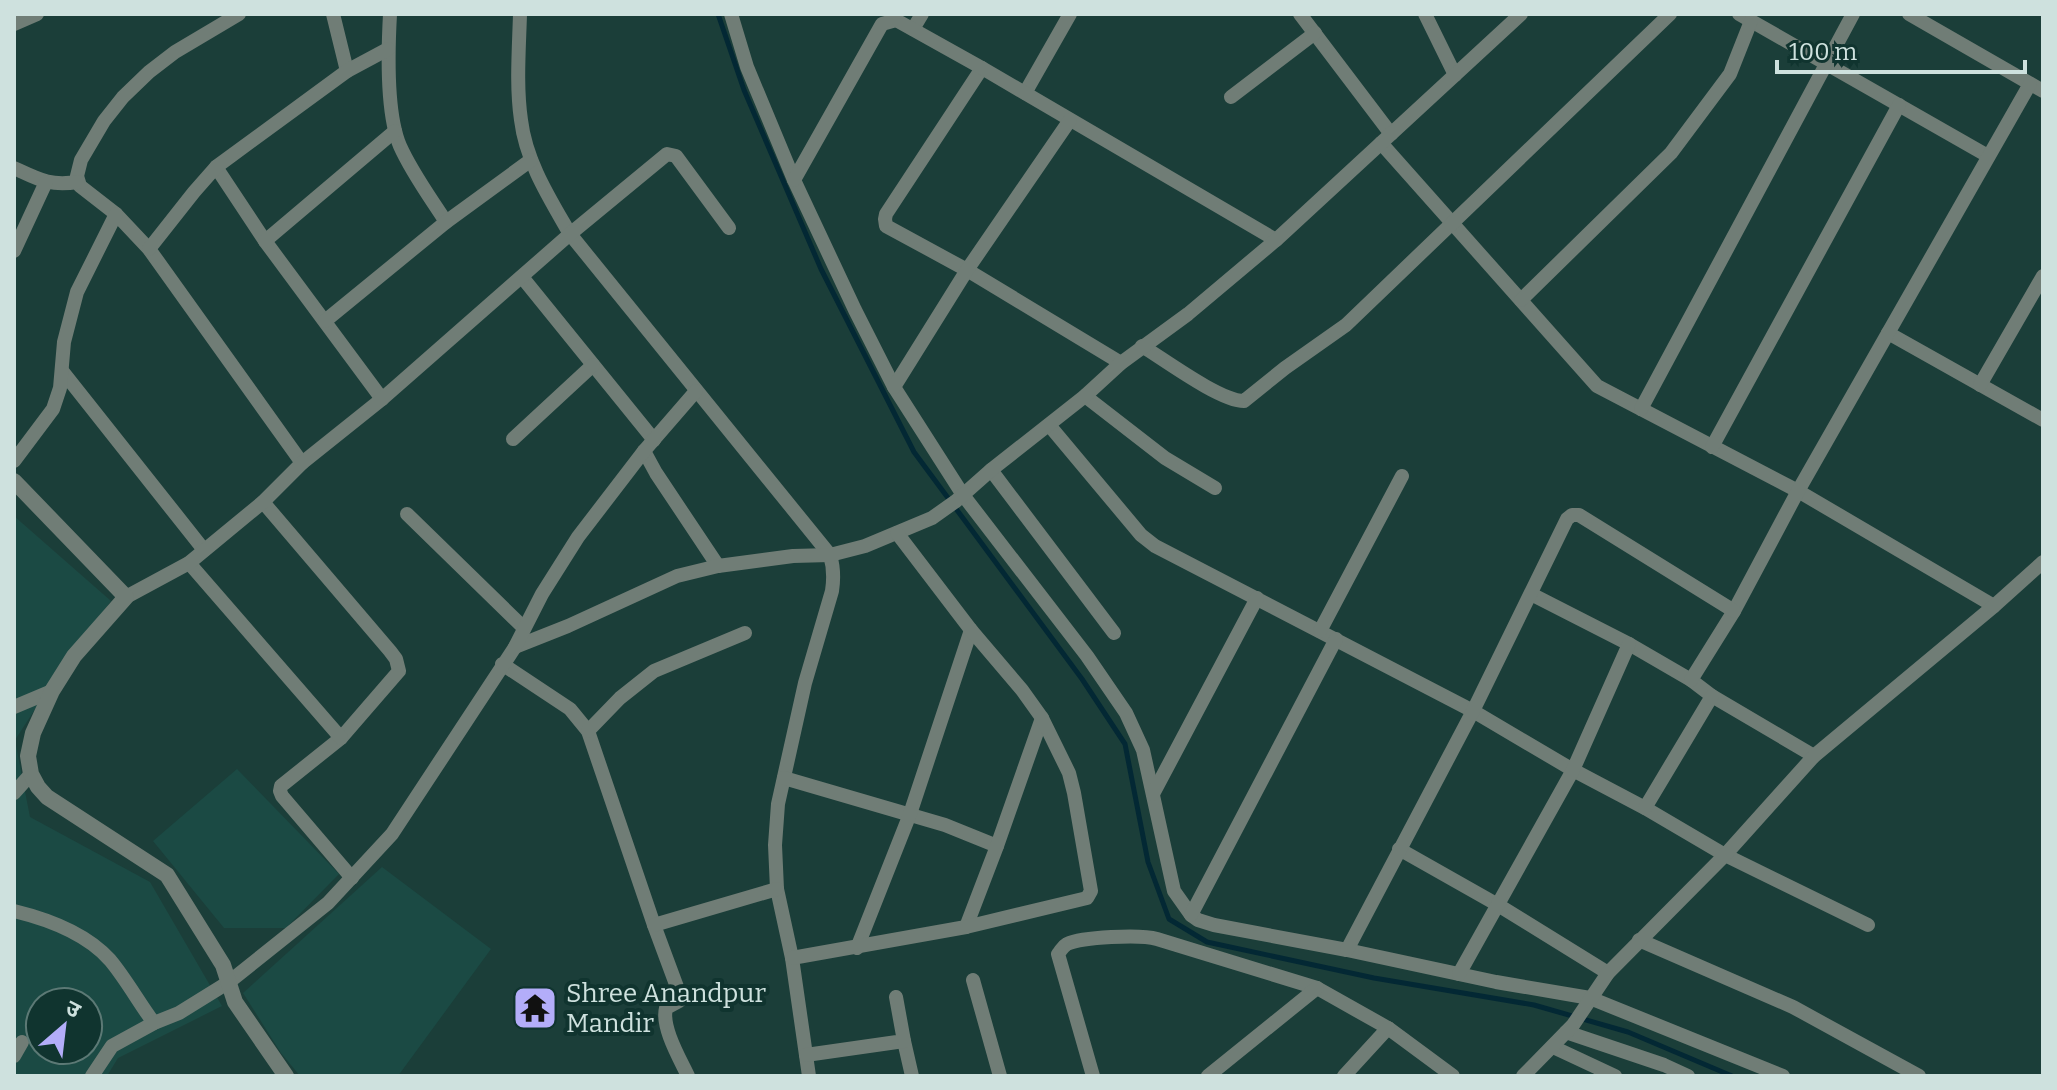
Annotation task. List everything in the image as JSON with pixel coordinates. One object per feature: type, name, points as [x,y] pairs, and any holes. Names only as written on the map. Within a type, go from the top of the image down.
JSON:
[{"type":"street","points":[[14,24],[37,14]]},
{"type":"street","points":[[239,14],[175,52],[123,97],[104,121],[81,160],[77,169],[78,182],[116,214],[149,249],[302,463]]},
{"type":"street","points":[[333,14],[347,71]]},
{"type":"street","points":[[390,14],[388,49],[395,131],[413,171],[446,222]]},
{"type":"street","points":[[520,14],[520,119],[531,160],[547,194],[570,234],[830,555],[834,578],[832,591],[805,683],[778,804],[775,845],[777,889],[792,958],[809,1076]]},
{"type":"street","points":[[731,14],[747,67],[794,180],[894,387],[960,498],[1062,622],[1126,713],[1143,750],[1174,891],[1191,915],[1214,925],[1347,950],[1587,1003],[1783,1076]]},
{"type":"street","points":[[913,29],[922,14]]},
{"type":"street","points":[[1025,93],[1070,14]]},
{"type":"street","points":[[1300,14],[1386,138],[1452,223],[1597,386],[1798,491],[1994,606]]},
{"type":"street","points":[[1425,14],[1455,75]]},
{"type":"street","points":[[515,647],[677,576],[718,566],[793,556],[830,555],[865,546],[932,518],[1276,240],[1521,14]]},
{"type":"street","points":[[1142,346],[1219,394],[1244,401],[1346,325],[1670,14]]},
{"type":"street","points":[[1641,409],[1853,14]]},
{"type":"street","points":[[1691,680],[1734,611],[1798,491],[1988,156],[2036,88],[1909,14]]},
{"type":"street","points":[[1521,300],[1671,153],[1730,74],[1745,18],[1988,156]]},
{"type":"street","points":[[794,180],[882,24],[896,20],[1276,240]]},
{"type":"street","points":[[1231,97],[1315,33]]},
{"type":"street","points":[[149,249],[216,167],[347,71],[388,49]]},
{"type":"street","points":[[982,68],[885,219],[886,226],[967,270],[1121,363]]},
{"type":"street","points":[[1712,447],[1899,105]]},
{"type":"street","points":[[894,387],[967,270],[1070,120]]},
{"type":"street","points":[[265,241],[395,131]]},
{"type":"street","points":[[286,1076],[235,1002],[223,965],[167,875],[47,797],[38,787],[31,774],[28,756],[33,733],[52,691],[74,656],[126,597],[189,563],[570,234],[669,153],[676,156],[729,228]]},
{"type":"street","points":[[325,321],[446,222],[531,160]]},
{"type":"street","points":[[216,167],[265,241],[382,399]]},
{"type":"street","points":[[14,168],[55,184],[78,182]]},
{"type":"street","points":[[14,251],[46,182]]},
{"type":"street","points":[[14,461],[53,409],[63,372],[64,342],[77,292],[116,214]]},
{"type":"street","points":[[1980,385],[2043,276]]},
{"type":"street","points":[[522,277],[593,365],[649,446],[656,473],[718,566]]},
{"type":"street","points":[[1888,333],[2043,420]]},
{"type":"street","points":[[513,439],[593,365]]},
{"type":"street","points":[[63,372],[204,550]]},
{"type":"street","points":[[92,1076],[112,1046],[179,1013],[229,982],[328,903],[392,834],[515,647],[542,594],[578,537],[696,391]]},
{"type":"street","points":[[1085,396],[1165,458],[1215,488]]},
{"type":"street","points":[[1049,425],[1149,542],[1473,711],[1725,855],[1868,925]]},
{"type":"street","points":[[991,470],[1114,633]]},
{"type":"street","points":[[1320,631],[1402,476]]},
{"type":"street","points":[[14,481],[126,597]]},
{"type":"street","points":[[263,502],[390,651],[398,665],[399,671],[341,738],[284,782],[280,791],[352,878]]},
{"type":"street","points":[[407,514],[524,628]]},
{"type":"street","points":[[1347,950],[1473,711],[1567,519],[1579,515],[1734,611]]},
{"type":"street","points":[[792,958],[966,927],[1087,898],[1091,891],[1069,773],[1042,718],[897,533]]},
{"type":"street","points":[[1523,1076],[1569,1028],[1608,973],[1725,855],[1814,756],[2043,562]]},
{"type":"street","points":[[189,563],[341,738]]},
{"type":"street","points":[[1531,594],[1629,644],[1814,756]]},
{"type":"street","points":[[1153,794],[1257,598]]},
{"type":"street","points":[[857,948],[910,814],[971,630]]},
{"type":"street","points":[[588,731],[620,698],[654,671],[745,633]]},
{"type":"street","points":[[1191,915],[1336,639]]},
{"type":"street","points":[[1459,974],[1573,770],[1629,644]]},
{"type":"street","points":[[502,664],[570,709],[588,731],[679,995],[679,1001],[666,1008],[664,1014],[688,1076]]},
{"type":"street","points":[[14,707],[52,691]]},
{"type":"street","points":[[1645,808],[1712,696]]},
{"type":"street","points":[[966,927],[1042,718]]},
{"type":"street","points":[[14,793],[31,774]]},
{"type":"street","points":[[784,778],[945,825],[997,846]]},
{"type":"street","points":[[1399,849],[1608,973]]},
{"type":"street","points":[[654,925],[777,889]]},
{"type":"street","points":[[14,911],[64,929],[97,948],[110,960],[154,1023]]},
{"type":"street","points":[[1093,1076],[1058,954],[1072,943],[1133,935],[1148,936],[1317,988],[1388,1028],[1453,1076]]},
{"type":"street","points":[[1639,940],[1793,1007],[1919,1076]]},
{"type":"street","points":[[973,980],[1000,1076]]},
{"type":"street","points":[[1208,1076],[1317,988]]},
{"type":"street","points":[[896,997],[912,1076]]},
{"type":"street","points":[[1344,1076],[1388,1028]]},
{"type":"street","points":[[1569,1028],[1688,1076]]},
{"type":"street","points":[[806,1055],[904,1041]]},
{"type":"street","points":[[14,1056],[22,1042]]},
{"type":"street","points":[[1553,1047],[1615,1076]]},
{"type":"shaded area","points":[[14,516],[111,601],[71,654],[15,740],[30,817],[150,882],[222,1006],[118,1058],[107,1076],[14,1076]]},
{"type":"shaded area","points":[[237,769],[339,874],[286,928],[224,928],[153,841]]},
{"type":"shaded area","points":[[382,867],[491,949],[398,1076],[300,1076],[281,1053],[243,993]]},
{"type":"waterway","points":[[718,14],[744,90],[821,269],[914,452],[1082,679],[1125,744],[1148,862],[1169,919],[1207,942],[1374,978],[1534,1005],[1628,1032],[1732,1076]]},
{"type":"place","name":"Shree Anandpur Mandir","points":[[535,1008]]}]
